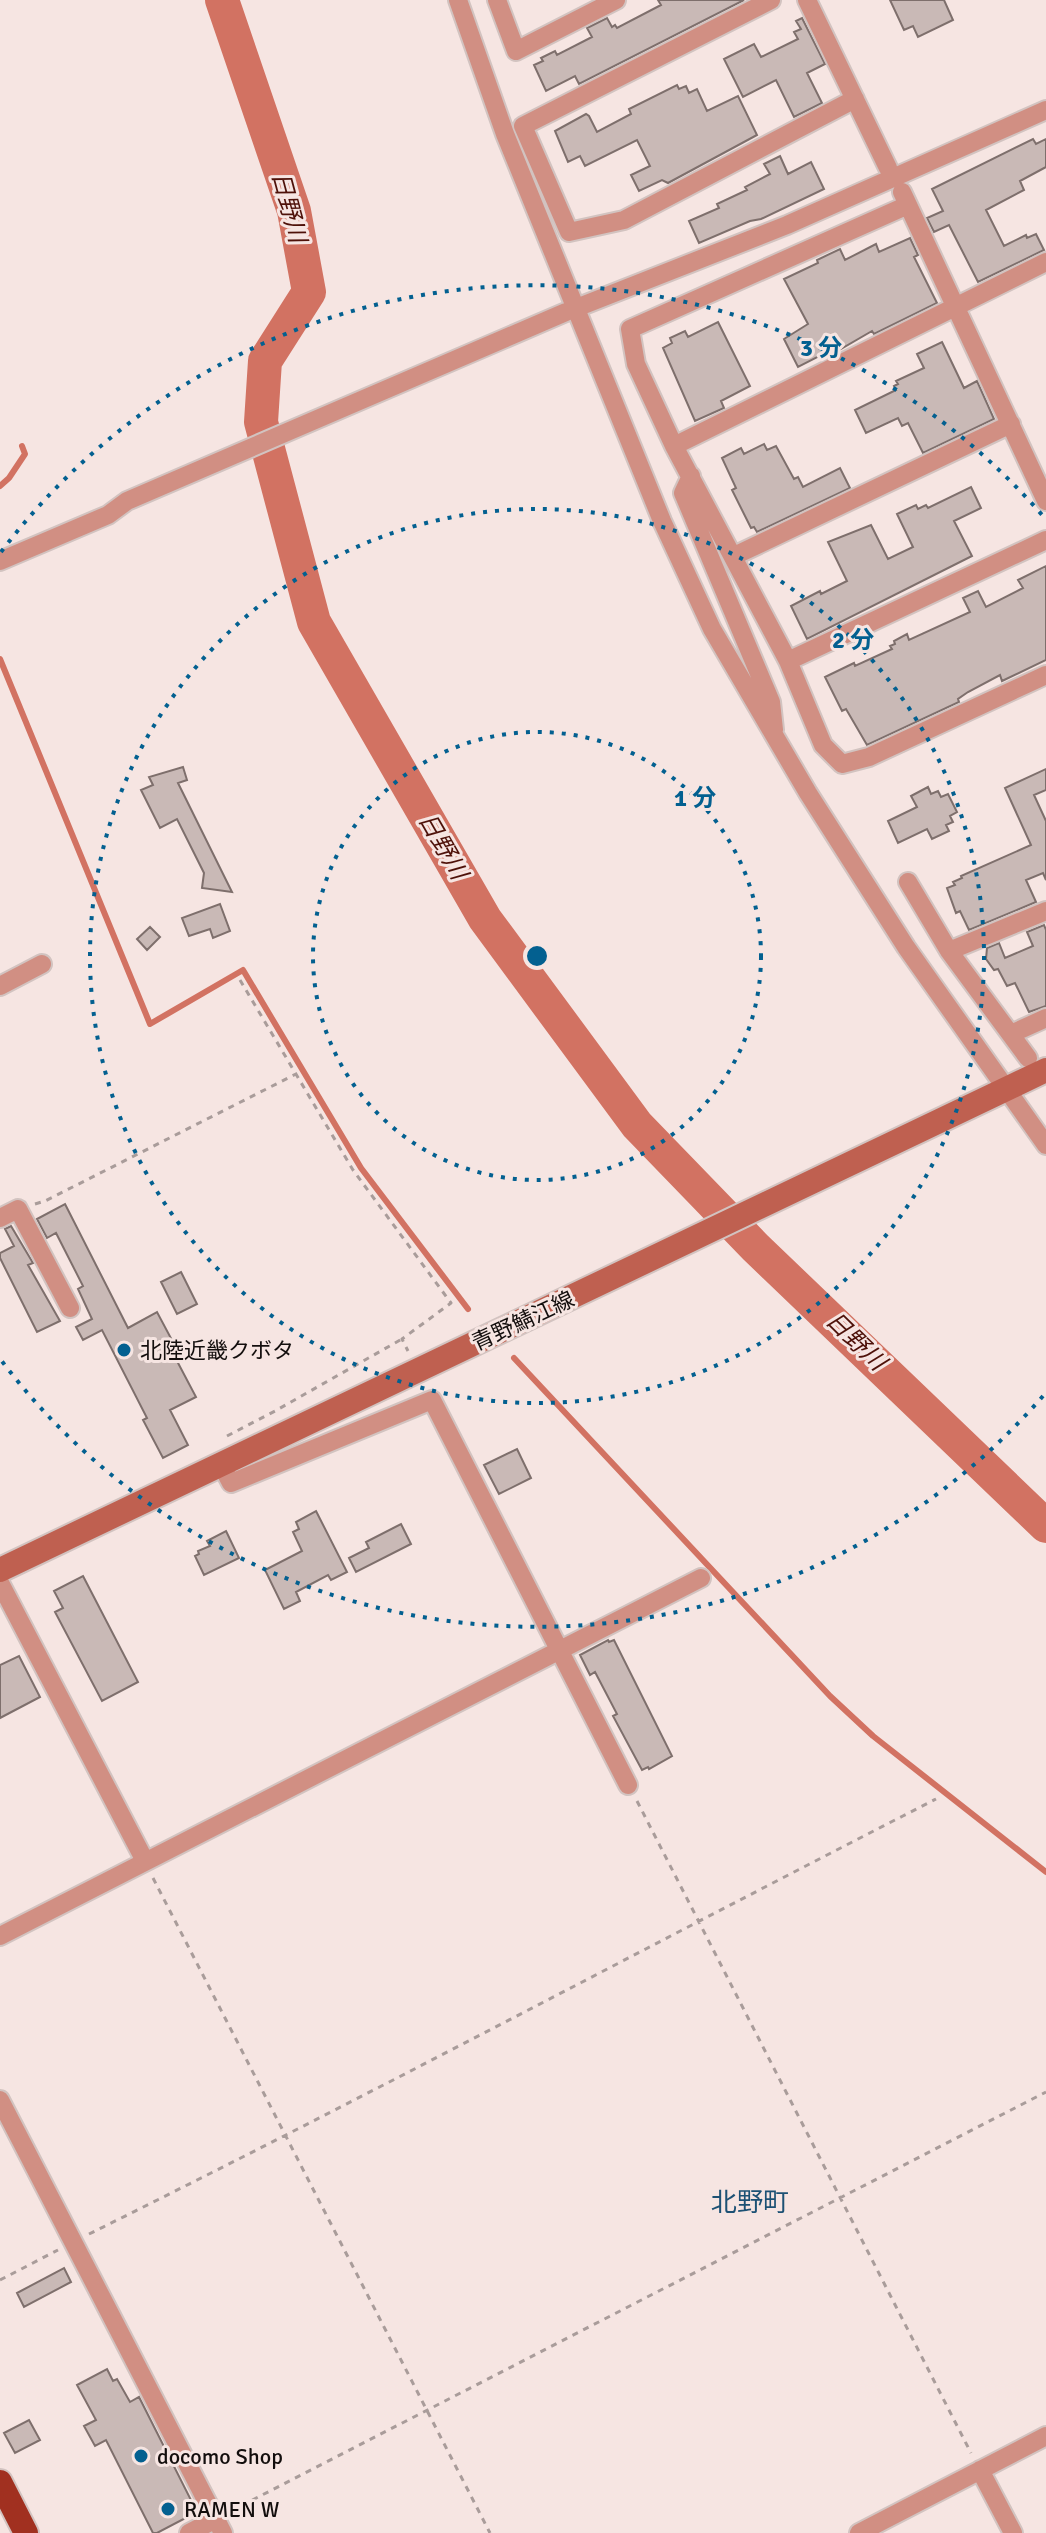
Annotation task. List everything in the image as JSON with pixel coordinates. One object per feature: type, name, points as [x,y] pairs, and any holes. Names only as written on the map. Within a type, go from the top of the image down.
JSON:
[{"type":"highway","points":[[0,2482],[26,2533]]},
{"type":"main road","name":"青野鯖江線","points":[[0,1570],[1001,1093],[1037,1064]]},
{"type":"street","points":[[458,0],[572,310],[668,535],[712,629],[808,793],[906,947],[1001,1093],[1046,1145]]},
{"type":"street","points":[[497,0],[516,51],[616,0]]},
{"type":"street","points":[[771,0],[523,126],[569,232],[624,220],[855,99]]},
{"type":"street","points":[[807,0],[888,168]]},
{"type":"street","points":[[0,561],[108,515],[127,501],[572,310],[787,225],[1046,110]]},
{"type":"street","points":[[1046,501],[905,199],[630,329],[636,364],[674,446],[788,661],[823,745],[842,764],[869,757],[1046,675]]},
{"type":"street","points":[[674,446],[1046,262]]},
{"type":"street","points":[[734,556],[1011,424]]},
{"type":"street","points":[[691,476],[683,493],[771,702],[775,737]]},
{"type":"street","points":[[788,661],[1046,540]]},
{"type":"street","points":[[908,882],[949,951],[1000,1022],[1037,1064]]},
{"type":"street","points":[[949,951],[1046,911]]},
{"type":"street","points":[[0,986],[42,964]]},
{"type":"street","points":[[1011,1034],[1046,1018]]},
{"type":"street","points":[[0,1218],[18,1209],[70,1308]]},
{"type":"street","points":[[221,1464],[231,1483],[432,1400],[628,1785]]},
{"type":"street","points":[[0,1936],[701,1578]]},
{"type":"street","points":[[0,1583],[145,1861]]},
{"type":"street","points":[[0,2100],[220,2526],[189,2533]]},
{"type":"street","points":[[859,2533],[1046,2436]]},
{"type":"street","points":[[980,2470],[1013,2533]]},
{"type":"path","points":[[221,1464],[217,1451],[228,1434],[402,1339],[451,1303],[353,1170],[240,980]]},
{"type":"path","points":[[18,1209],[45,1201],[296,1074]]},
{"type":"path","points":[[402,1339],[410,1355]]},
{"type":"path","points":[[628,1785],[980,2470]]},
{"type":"path","points":[[0,2280],[284,2137],[936,1799]]},
{"type":"path","points":[[145,1861],[490,2533]]},
{"type":"path","points":[[220,2526],[426,2410],[1046,2092]]},
{"type":"building","points":[[658,0],[744,0],[579,84],[575,76],[546,91],[534,65],[543,61],[541,58],[555,51],[557,55],[592,37],[587,28],[607,18],[612,27],[615,25],[617,28],[661,5]]},
{"type":"building","points":[[890,0],[944,0],[953,20],[918,37],[913,26],[904,30]]},
{"type":"building","points":[[802,18],[825,64],[807,73],[822,103],[794,117],[776,80],[743,97],[724,59],[754,44],[761,57],[798,39],[794,32],[801,29],[796,21]]},
{"type":"building","points":[[677,85],[679,89],[686,86],[689,93],[697,89],[707,111],[738,96],[757,135],[668,183],[662,180],[639,191],[631,175],[650,166],[637,140],[585,166],[580,156],[568,162],[555,131],[586,114],[597,132],[631,114],[629,109]]},
{"type":"building","points":[[1033,139],[1036,144],[1046,139],[1046,167],[1020,181],[1024,190],[986,210],[1004,246],[1026,235],[1027,238],[1036,234],[1044,250],[978,282],[949,225],[934,232],[927,218],[943,211],[932,189]]},
{"type":"building","points":[[780,156],[788,174],[811,162],[824,189],[761,219],[699,243],[689,221],[719,208],[717,204],[747,190],[745,187],[770,174],[764,164]]},
{"type":"building","points":[[910,238],[918,255],[914,257],[937,303],[874,334],[872,331],[827,357],[825,353],[798,367],[784,339],[808,324],[784,279],[840,249],[845,260],[876,244],[879,252]]},
{"type":"building","points":[[718,322],[750,386],[721,401],[724,408],[695,421],[663,348],[672,343],[670,338],[685,331],[688,337]]},
{"type":"building","points":[[942,342],[964,388],[977,381],[994,419],[923,453],[908,423],[902,426],[898,418],[866,433],[855,410],[896,390],[896,381],[924,368],[917,354]]},
{"type":"building","points":[[764,444],[767,450],[776,446],[794,479],[798,477],[803,487],[840,468],[850,488],[757,532],[754,527],[751,528],[732,490],[736,488],[722,458],[741,448],[744,454]]},
{"type":"building","points":[[971,487],[981,508],[954,521],[972,556],[807,639],[791,606],[847,581],[828,542],[871,525],[888,559],[913,547],[897,514],[916,505],[918,509],[926,505],[928,508]]},
{"type":"building","points":[[1046,566],[1046,660],[1002,681],[1000,675],[968,692],[958,699],[959,702],[867,745],[846,709],[842,711],[825,677],[892,649],[890,646],[895,644],[894,641],[907,634],[909,640],[970,612],[963,598],[978,591],[986,607],[1023,588],[1018,580]]},
{"type":"building","points":[[183,767],[187,780],[178,783],[232,892],[202,888],[204,873],[177,819],[160,828],[141,790],[153,785],[149,777]]},
{"type":"building","points":[[1046,769],[1046,790],[1034,795],[1046,821],[1046,880],[1043,873],[1026,880],[1036,902],[969,930],[960,911],[956,913],[947,888],[955,885],[953,882],[961,876],[1031,845],[1005,788]]},
{"type":"building","points":[[928,787],[931,794],[938,791],[941,797],[948,794],[957,812],[950,816],[953,822],[946,825],[949,831],[932,839],[927,829],[898,843],[888,821],[917,807],[911,796]]},
{"type":"building","points":[[220,904],[230,931],[213,938],[210,929],[189,936],[182,918]]},
{"type":"building","points":[[1044,925],[1046,1006],[1029,1012],[1015,983],[1007,986],[998,969],[994,970],[986,959],[987,948],[999,943],[1005,958],[1033,946],[1027,932]]},
{"type":"building","points":[[150,927],[160,937],[147,950],[137,939]]},
{"type":"building","points":[[65,1204],[128,1328],[157,1312],[182,1359],[177,1361],[196,1397],[170,1410],[188,1445],[163,1458],[143,1420],[147,1418],[102,1330],[83,1340],[76,1327],[92,1319],[78,1289],[83,1286],[56,1233],[47,1238],[37,1219]]},
{"type":"building","points":[[11,1226],[33,1263],[28,1265],[60,1321],[37,1332],[0,1258],[0,1253],[14,1246],[5,1229]]},
{"type":"building","points":[[181,1272],[197,1304],[177,1314],[161,1282]]},
{"type":"building","points":[[517,1449],[531,1478],[499,1494],[484,1465]]},
{"type":"building","points":[[316,1511],[347,1572],[331,1580],[328,1575],[296,1592],[300,1601],[284,1609],[265,1570],[302,1551],[293,1532],[299,1529],[296,1522]]},
{"type":"building","points":[[401,1524],[411,1544],[356,1572],[349,1558],[369,1548],[366,1542]]},
{"type":"building","points":[[226,1531],[239,1558],[204,1575],[195,1556],[199,1554],[198,1551],[210,1546],[207,1541]]},
{"type":"building","points":[[83,1576],[138,1682],[102,1701],[55,1612],[63,1608],[54,1591]]},
{"type":"building","points":[[608,1640],[614,1640],[672,1756],[649,1769],[642,1770],[613,1716],[617,1714],[595,1672],[590,1675],[580,1655]]},
{"type":"building","points":[[19,1656],[40,1697],[0,1718],[0,1665]]},
{"type":"building","points":[[64,2268],[71,2282],[24,2307],[17,2293]]},
{"type":"building","points":[[107,2369],[113,2381],[117,2379],[130,2402],[139,2397],[197,2512],[157,2533],[153,2533],[106,2440],[95,2446],[84,2426],[96,2420],[77,2385]]},
{"type":"building","points":[[29,2420],[40,2440],[15,2453],[4,2433]]},
{"type":"waterway","name":"日野川","points":[[222,0],[294,211],[309,292],[265,361],[261,422],[314,622],[485,919],[637,1125],[755,1247],[1046,1526]]},
{"type":"waterway","points":[[0,486],[25,454],[22,446]]},
{"type":"waterway","points":[[0,659],[150,1024],[243,970],[361,1168],[468,1309]]},
{"type":"waterway","points":[[514,1358],[830,1696],[873,1736],[1046,1872]]},
{"type":"place","name":"北陸近畿クボタ","points":[[124,1350]]},
{"type":"place","name":"docomo Shop","points":[[141,2456]]},
{"type":"place","name":"RAMEN W","points":[[168,2509]]},
{"type":"district","name":"北野町","points":[[750,2203]]}]
